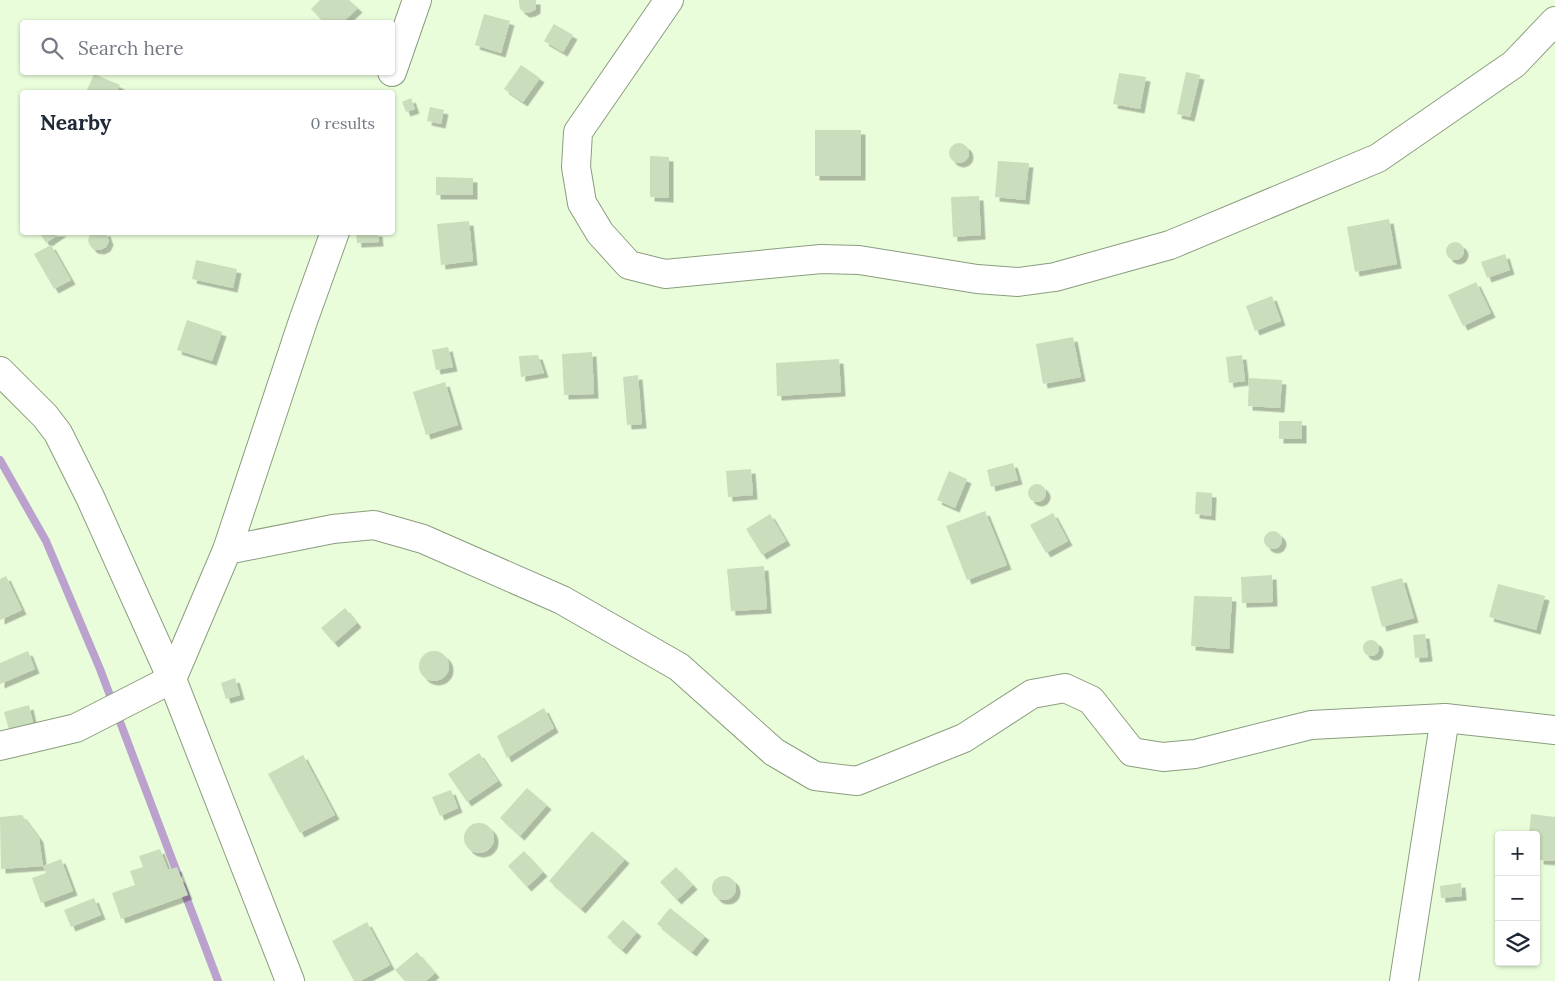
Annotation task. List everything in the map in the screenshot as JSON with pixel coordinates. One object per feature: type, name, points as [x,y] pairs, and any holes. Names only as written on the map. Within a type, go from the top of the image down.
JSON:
[{"type":"street","points":[[395,63],[417,0]]},
{"type":"street","points":[[669,0],[578,132],[576,167],[582,203],[600,232],[629,265],[665,274],[821,259],[840,259],[859,260],[977,279],[1018,282],[1055,277],[1170,245],[1378,158],[1514,64],[1555,21]]},
{"type":"street","points":[[387,90],[391,75]]},
{"type":"street","points":[[0,746],[76,728],[172,680],[227,550],[303,320],[334,235]]},
{"type":"street","points":[[0,370],[45,416],[58,433],[90,497],[172,680],[290,981]]},
{"type":"street","points":[[227,550],[333,529],[374,525],[423,539],[562,600],[679,667],[774,752],[815,776],[857,781],[964,738],[1032,694],[1065,688],[1091,700],[1132,752],[1163,757],[1195,754],[1311,725],[1445,718],[1555,730]]},
{"type":"street","points":[[1404,981],[1445,718]]},
{"type":"building","points":[[320,0],[349,0],[358,8],[345,20],[322,20],[311,9]]},
{"type":"building","points":[[519,0],[536,0],[536,9],[525,13],[520,9]]},
{"type":"building","points":[[484,14],[510,21],[501,53],[475,45]]},
{"type":"building","points":[[554,24],[573,35],[563,52],[544,41]]},
{"type":"building","points":[[521,65],[540,78],[523,102],[504,89]]},
{"type":"building","points":[[1186,72],[1200,75],[1190,117],[1177,114]]},
{"type":"building","points":[[1119,73],[1146,77],[1140,109],[1113,104]]},
{"type":"building","points":[[94,75],[120,85],[117,90],[87,90]]},
{"type":"building","points":[[411,98],[415,109],[406,112],[402,102]]},
{"type":"building","points":[[430,107],[444,110],[441,124],[427,121]]},
{"type":"building","points":[[815,130],[861,130],[861,176],[815,176]]},
{"type":"building","points":[[959,143],[966,146],[969,153],[966,160],[959,163],[952,160],[949,153],[952,146]]},
{"type":"building","points":[[650,156],[669,157],[669,198],[650,197]]},
{"type":"building","points":[[998,161],[1029,163],[1025,200],[995,197]]},
{"type":"building","points":[[436,177],[473,178],[473,195],[436,195]]},
{"type":"building","points":[[979,196],[981,235],[953,237],[951,197]]},
{"type":"building","points":[[1389,219],[1397,264],[1355,272],[1347,227]]},
{"type":"building","points":[[469,221],[473,261],[441,265],[437,224]]},
{"type":"building","points":[[41,235],[58,235],[46,243]]},
{"type":"building","points":[[90,235],[107,235],[109,241],[106,247],[100,250],[93,249],[88,240]]},
{"type":"building","points":[[356,235],[378,235],[379,242],[357,243]]},
{"type":"building","points":[[1455,242],[1461,245],[1464,251],[1461,257],[1455,260],[1449,257],[1446,251],[1449,245]]},
{"type":"building","points":[[51,245],[71,280],[54,289],[34,254]]},
{"type":"building","points":[[1505,254],[1510,270],[1487,278],[1481,262]]},
{"type":"building","points":[[196,260],[237,269],[233,288],[192,279]]},
{"type":"building","points":[[1476,282],[1491,313],[1463,326],[1448,295]]},
{"type":"building","points":[[1272,296],[1281,321],[1255,331],[1246,306]]},
{"type":"building","points":[[187,320],[222,332],[212,361],[177,350]]},
{"type":"building","points":[[1073,337],[1081,377],[1043,384],[1036,344]]},
{"type":"building","points":[[448,347],[453,367],[436,370],[432,350]]},
{"type":"building","points":[[592,352],[594,394],[564,395],[562,354]]},
{"type":"building","points":[[538,355],[544,373],[521,377],[519,356]]},
{"type":"building","points":[[1242,355],[1245,381],[1229,383],[1226,357]]},
{"type":"building","points":[[839,359],[841,392],[777,396],[776,363]]},
{"type":"building","points":[[638,375],[642,424],[627,425],[623,377]]},
{"type":"building","points":[[1249,378],[1282,380],[1280,408],[1248,406]]},
{"type":"building","points":[[445,382],[458,425],[426,435],[413,392]]},
{"type":"building","points":[[1279,421],[1302,421],[1302,439],[1279,439]]},
{"type":"building","points":[[1013,463],[1018,480],[991,487],[987,470]]},
{"type":"building","points":[[751,469],[753,495],[728,497],[726,471]]},
{"type":"building","points":[[949,471],[967,479],[955,508],[937,500]]},
{"type":"building","points":[[1037,484],[1043,487],[1046,493],[1043,499],[1037,502],[1031,499],[1028,493],[1031,487]]},
{"type":"building","points":[[1196,492],[1212,493],[1211,516],[1195,514]]},
{"type":"building","points":[[985,511],[1007,565],[967,580],[946,526]]},
{"type":"building","points":[[1053,513],[1068,541],[1046,553],[1030,525]]},
{"type":"building","points":[[770,514],[786,541],[762,555],[746,529]]},
{"type":"building","points":[[1273,531],[1279,534],[1282,540],[1279,546],[1273,549],[1267,546],[1264,540],[1267,534]]},
{"type":"building","points":[[764,566],[767,609],[731,611],[727,569]]},
{"type":"building","points":[[1272,575],[1273,602],[1242,603],[1241,577]]},
{"type":"building","points":[[6,576],[22,610],[0,620],[0,579]]},
{"type":"building","points":[[1402,578],[1414,618],[1382,627],[1371,587]]},
{"type":"building","points":[[1498,584],[1545,596],[1536,630],[1489,617]]},
{"type":"building","points":[[1194,596],[1232,597],[1229,649],[1191,646]]},
{"type":"building","points":[[345,608],[357,623],[334,643],[321,628]]},
{"type":"building","points":[[1425,634],[1428,657],[1415,658],[1413,635]]},
{"type":"building","points":[[1371,640],[1379,648],[1371,656],[1363,648]]},
{"type":"building","points":[[28,651],[35,669],[0,684],[0,663]]},
{"type":"building","points":[[434,651],[445,655],[449,666],[445,677],[434,681],[423,677],[419,666],[423,655]]},
{"type":"building","points":[[235,678],[240,695],[226,699],[221,683]]},
{"type":"building","points":[[29,705],[33,723],[9,730],[4,712]]},
{"type":"building","points":[[544,708],[554,728],[507,758],[497,736]]},
{"type":"building","points":[[479,753],[498,781],[467,802],[448,774]]},
{"type":"building","points":[[303,755],[335,815],[300,833],[268,774]]},
{"type":"building","points":[[527,788],[547,805],[520,836],[500,818]]},
{"type":"building","points":[[451,790],[458,808],[440,816],[432,797]]},
{"type":"building","points":[[1531,814],[1555,817],[1555,861],[1540,860],[1540,831],[1529,831]]},
{"type":"building","points":[[22,815],[39,838],[43,866],[1,869],[0,817]]},
{"type":"building","points":[[479,823],[490,827],[494,838],[490,849],[479,853],[468,849],[464,838],[468,827]]},
{"type":"building","points":[[592,831],[625,859],[581,909],[549,881]]},
{"type":"building","points":[[160,849],[168,870],[177,867],[188,895],[121,919],[112,893],[135,885],[130,871],[143,867],[139,856]]},
{"type":"building","points":[[524,851],[543,872],[527,887],[508,866]]},
{"type":"building","points":[[61,859],[73,891],[41,903],[32,878],[46,873],[43,866]]},
{"type":"building","points":[[676,867],[693,885],[677,900],[660,882]]},
{"type":"building","points":[[724,876],[729,877],[735,883],[735,893],[729,899],[724,900],[719,899],[713,893],[712,888],[713,883],[719,877]]},
{"type":"building","points":[[1461,883],[1462,896],[1441,898],[1440,886]]},
{"type":"building","points":[[94,898],[101,915],[71,927],[64,910]]},
{"type":"building","points":[[670,908],[705,936],[692,952],[657,924]]},
{"type":"building","points":[[623,920],[637,932],[622,950],[607,937]]},
{"type":"building","points":[[367,922],[390,965],[360,981],[354,981],[332,941]]},
{"type":"building","points":[[417,952],[435,973],[426,981],[405,981],[395,970]]},
{"type":"waterway","points":[[0,460],[46,541],[100,669],[178,875]]},
{"type":"waterway","points":[[182,886],[218,981]]}]
